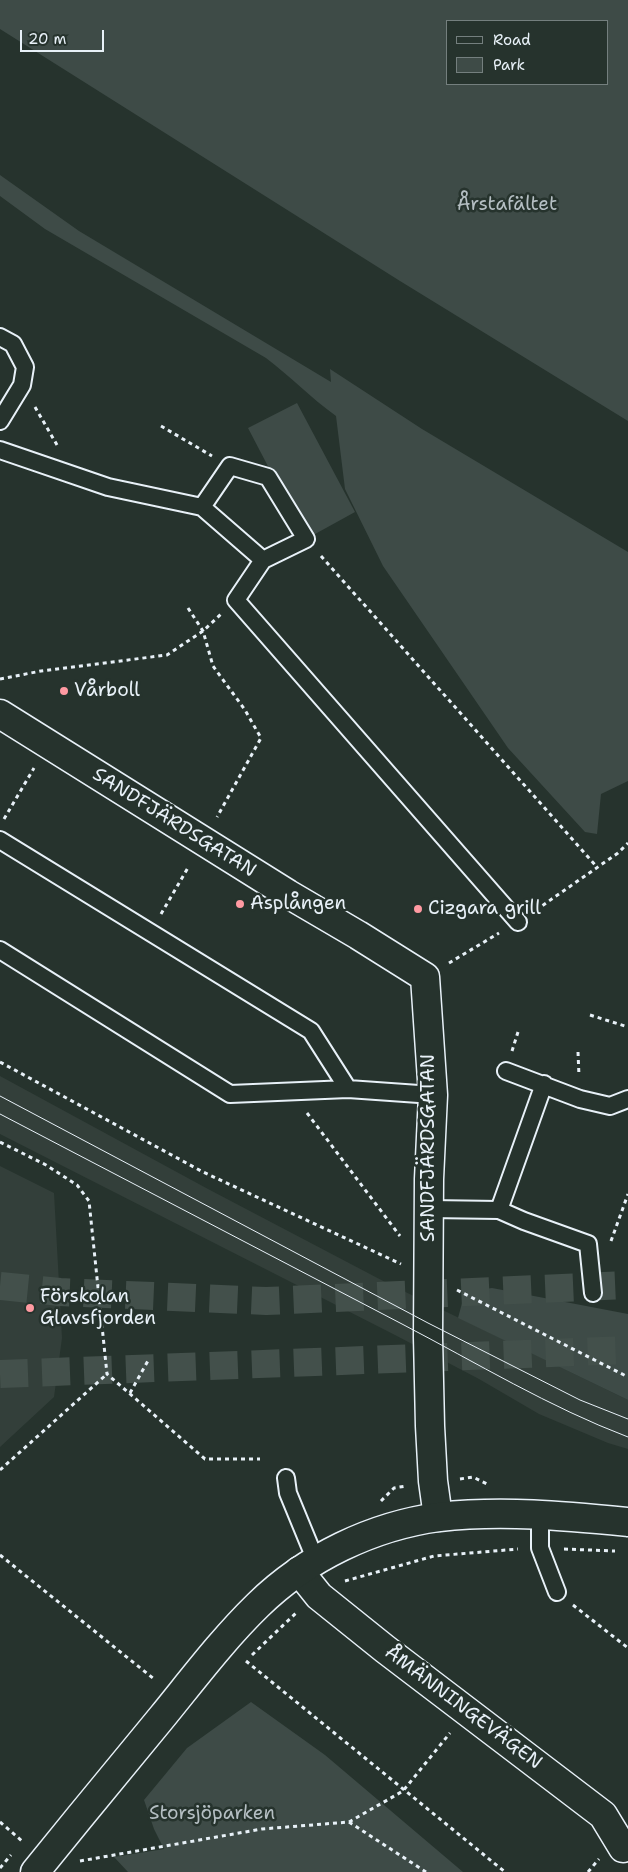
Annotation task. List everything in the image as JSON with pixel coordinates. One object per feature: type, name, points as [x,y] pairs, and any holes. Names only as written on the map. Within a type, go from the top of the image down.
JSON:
[{"type":"street","name":"SANDFJÄRDSGATAN","points":[[0,714],[288,894],[425,977],[433,1095],[429,1179],[430,1426],[433,1481],[438,1518]]},
{"type":"street","points":[[34,1872],[223,1643],[259,1605],[307,1566],[355,1541],[393,1527],[438,1518],[499,1513],[540,1513],[628,1522]]},
{"type":"street","name":"ÅMÄNNINGEVÄGEN","points":[[307,1566],[319,1596],[385,1650],[603,1815],[623,1848]]},
{"type":"lane","points":[[0,337],[12,344],[25,368],[22,385],[0,421]]},
{"type":"lane","points":[[0,450],[108,486],[202,507],[263,560]]},
{"type":"lane","points":[[202,507],[230,466],[268,477],[306,539],[263,560],[236,600],[518,922]]},
{"type":"lane","points":[[0,840],[311,1031],[348,1089]]},
{"type":"lane","points":[[0,950],[230,1094],[348,1089],[433,1095]]},
{"type":"lane","points":[[506,1071],[580,1099],[610,1106],[628,1100]]},
{"type":"lane","points":[[498,1210],[544,1084]]},
{"type":"lane","points":[[430,1209],[498,1210],[524,1222],[588,1244],[593,1294]]},
{"type":"lane","points":[[286,1478],[288,1493],[307,1566]]},
{"type":"lane","points":[[540,1513],[540,1548],[557,1592]]},
{"type":"path","points":[[22,385],[76,476]]},
{"type":"path","points":[[161,426],[230,466]]},
{"type":"path","points":[[306,539],[597,867]]},
{"type":"path","points":[[0,679],[40,671],[167,655],[203,631],[236,600]]},
{"type":"path","points":[[150,932],[204,842],[261,738],[245,710],[213,666],[203,631],[188,608]]},
{"type":"path","points":[[0,826],[48,744]]},
{"type":"path","points":[[590,1015],[628,1027]]},
{"type":"path","points":[[0,1062],[203,1172],[429,1277],[628,1377]]},
{"type":"path","points":[[291,1092],[401,1236]]},
{"type":"path","points":[[0,1142],[46,1165],[77,1185],[89,1201],[107,1374],[205,1459],[260,1459]]},
{"type":"path","points":[[130,1393],[149,1359]]},
{"type":"path","points":[[0,1470],[107,1374]]},
{"type":"path","points":[[505,1872],[246,1661],[307,1603],[350,1579],[434,1556],[540,1548],[625,1552]]},
{"type":"path","points":[[0,1555],[154,1679]]},
{"type":"path","points":[[557,1592],[628,1648]]},
{"type":"path","points":[[83,1855],[77,1862],[262,1829],[349,1822],[404,1791],[468,1711]]},
{"type":"path","points":[[0,1822],[22,1841]]},
{"type":"path","points":[[349,1822],[426,1872]]},
{"type":"shaded area","points":[[0,1076],[208,1189],[387,1283],[628,1400],[628,1449],[608,1443],[539,1414],[479,1379],[395,1335],[0,1134]]},
{"type":"shaded area","name":"Förskolan Glavsfjorden","points":[[0,1166],[54,1193],[62,1338],[54,1397],[0,1447]]},
{"type":"green space","name":"Årstafältet","points":[[0,0],[628,0],[628,421],[400,281],[0,29]]},
{"type":"green space","points":[[0,175],[79,231],[331,382],[330,369],[422,429],[628,552],[628,781],[601,794],[597,834],[585,832],[508,748],[383,566],[345,489],[336,416],[266,358],[45,229],[0,196]]},
{"type":"green space","points":[[297,403],[355,512],[306,539],[248,428]]},
{"type":"green space","points":[[492,1288],[628,1314],[628,1400],[458,1318],[465,1292]]},
{"type":"green space","name":"Storsjöparken","points":[[251,1702],[325,1755],[463,1872],[128,1872],[114,1857],[164,1849],[154,1829],[144,1800],[187,1748]]},
{"type":"tunnel","points":[[0,1286],[60,1292],[266,1301],[628,1285]]},
{"type":"tunnel","points":[[0,1374],[628,1350]]},
{"type":"tram line","points":[[0,1096],[428,1323],[580,1400],[628,1419]]},
{"type":"tram line","points":[[0,1114],[514,1384],[570,1412],[628,1437]]},
{"type":"place","name":"Vårboll","points":[[64,691]]},
{"type":"place","name":"Asplången","points":[[240,904]]},
{"type":"place","name":"Cizgara grill","points":[[418,909]]},
{"type":"place","name":"Förskolan Glavsfjorden","points":[[30,1308]]}]
